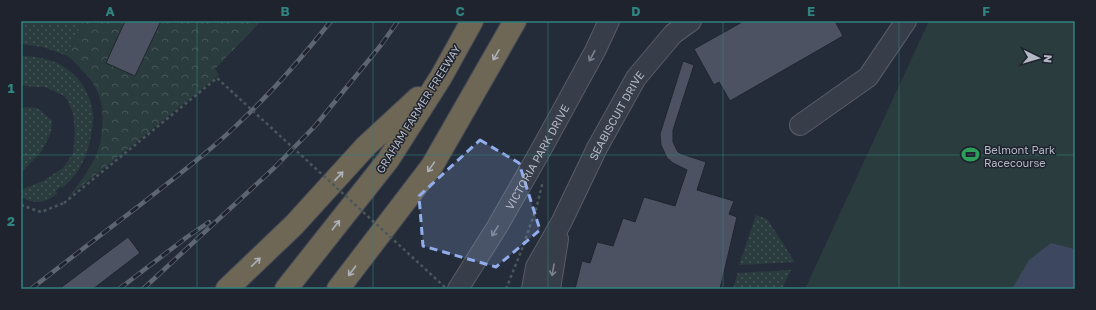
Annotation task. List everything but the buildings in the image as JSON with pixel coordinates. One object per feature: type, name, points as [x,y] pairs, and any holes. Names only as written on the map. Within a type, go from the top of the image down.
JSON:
[{"type":"highway","name":"GRAHAM FARMER FREEWAY","points":[[286,289],[388,160],[441,77],[472,21]]},
{"type":"highway","points":[[338,289],[432,166],[515,21]]},
{"type":"highway","points":[[228,289],[294,225],[366,146],[441,77]]},
{"type":"street","name":"VICTORIA PARK DRIVE","points":[[458,289],[497,227],[538,155],[595,51],[609,21]]},
{"type":"street","name":"SEABISCUIT DRIVE","points":[[532,289],[536,267],[561,223],[597,148],[636,78],[673,34],[691,21]]},
{"type":"street","points":[[800,125],[868,77],[906,21]]},
{"type":"street","name":"SEABISCUIT DRIVE","points":[[550,289],[561,223]]},
{"type":"path","points":[[21,205],[41,212],[64,203],[217,78],[446,289]]},
{"type":"path","points":[[506,289],[522,250],[536,209],[545,175]]},
{"type":"highlighted area","points":[[480,140],[519,163],[540,230],[496,267],[423,246],[419,196]]},
{"type":"green space","points":[[21,21],[83,21],[65,55],[43,47],[21,44]]},
{"type":"green space","points":[[83,21],[261,21],[215,69],[219,75],[68,197],[91,166],[100,145],[103,120],[101,103],[96,88],[73,60],[65,55]]},
{"type":"green space","name":"Belmont Park Racecourse","points":[[929,21],[1075,21],[1075,289],[805,289]]},
{"type":"green space","points":[[21,56],[47,60],[59,64],[69,70],[85,88],[90,100],[93,114],[93,124],[89,146],[78,171],[62,188],[60,187],[56,191],[57,194],[40,202],[22,198],[21,191],[43,181],[63,168],[73,154],[75,133],[73,113],[66,97],[45,87],[21,85]]},
{"type":"green space","points":[[21,108],[37,108],[52,120],[51,132],[42,151],[21,173]]},
{"type":"green space","points":[[756,215],[767,219],[795,262],[739,265]]},
{"type":"green space","points":[[791,270],[782,289],[733,289],[738,273]]},
{"type":"water","points":[[1051,243],[1075,250],[1075,289],[1012,289],[1029,260]]},
{"type":"railway","points":[[31,289],[195,162],[220,140],[256,107],[300,59],[331,21]]},
{"type":"railway","points":[[143,289],[274,168],[316,125],[381,45],[398,21]]},
{"type":"railway","points":[[119,289],[209,222]]},
{"type":"place","name":"Belmont Park Racecourse","points":[[971,155]]}]
